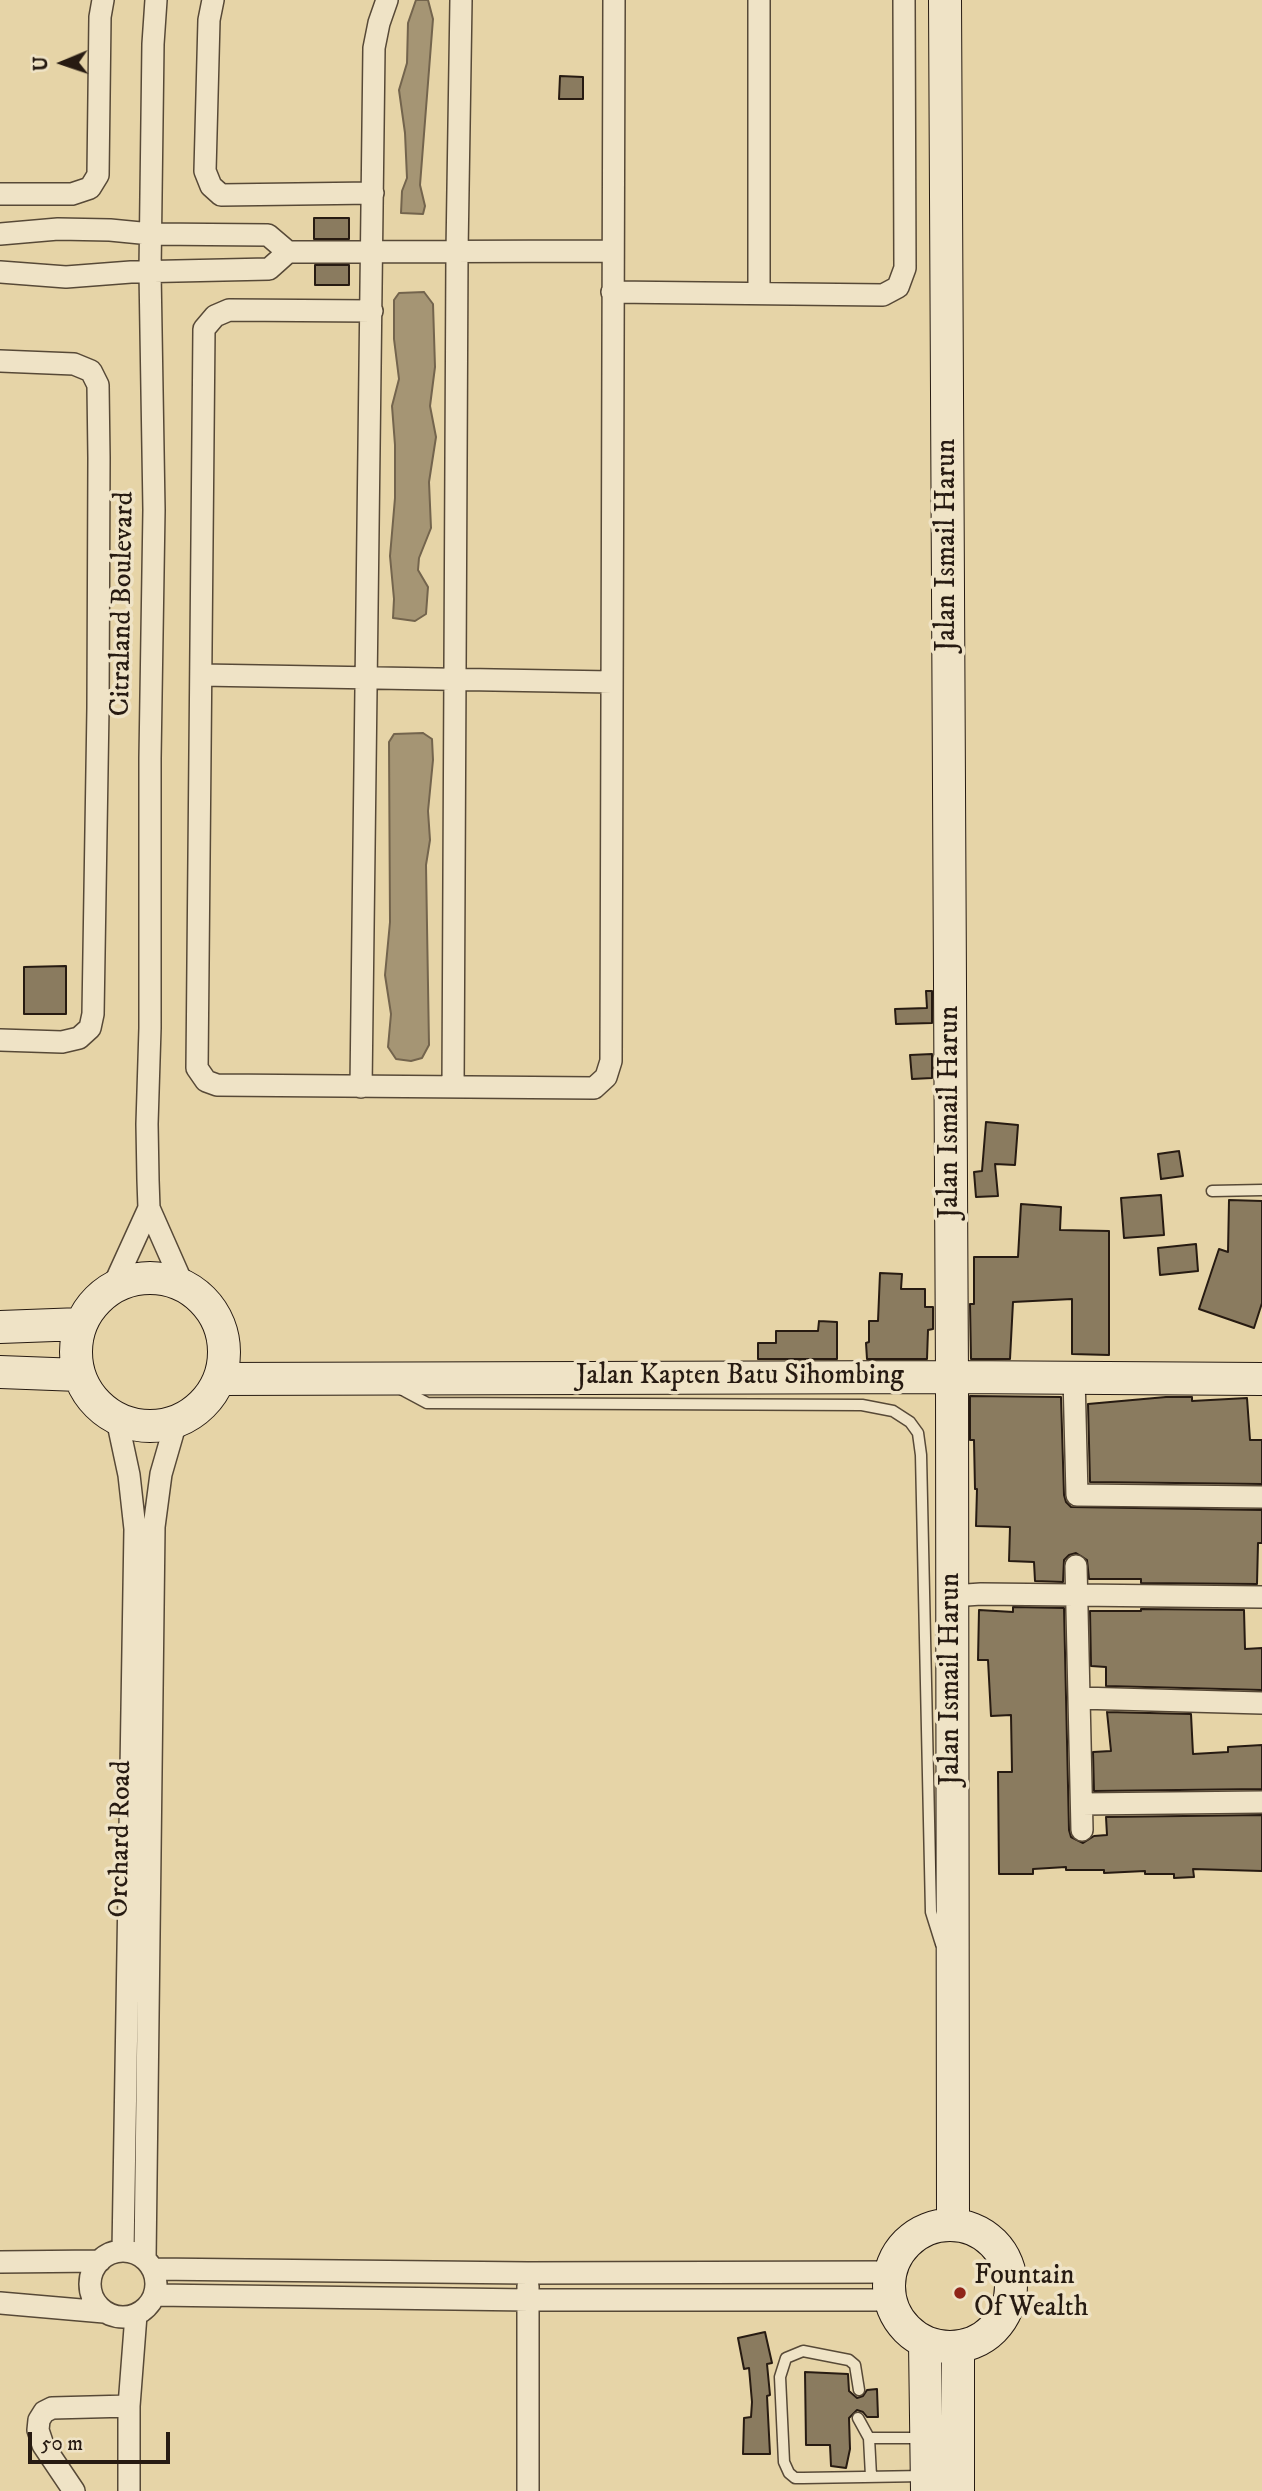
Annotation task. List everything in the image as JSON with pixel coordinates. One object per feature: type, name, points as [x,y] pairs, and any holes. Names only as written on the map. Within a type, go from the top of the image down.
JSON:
[{"type":"street","points":[[0,194],[72,194],[90,188],[98,175],[100,17],[103,0]]},
{"type":"street","name":"Citraland Boulevard","points":[[156,0],[152,44],[150,271],[154,510],[147,1125],[149,1208],[183,1285]]},
{"type":"street","points":[[213,0],[209,20],[205,171],[211,186],[221,195],[373,194]]},
{"type":"street","points":[[361,1087],[374,48],[387,0]]},
{"type":"street","points":[[453,1087],[457,252],[461,0]]},
{"type":"street","points":[[372,311],[229,310],[215,316],[204,329],[197,1068],[206,1081],[217,1085],[594,1088],[606,1077],[611,1061],[614,0]]},
{"type":"street","points":[[759,0],[759,293]]},
{"type":"street","points":[[612,292],[883,295],[898,287],[905,268],[904,0]]},
{"type":"street","name":"Jalan Ismail Harun","points":[[945,0],[953,2225]]},
{"type":"street","points":[[0,234],[58,229],[151,234],[268,234],[288,252]]},
{"type":"street","points":[[0,272],[66,277],[150,271],[269,269],[288,252],[612,251]]},
{"type":"street","points":[[0,362],[74,364],[91,371],[98,385],[99,458],[93,1014],[90,1028],[79,1038],[62,1042],[0,1040]]},
{"type":"street","points":[[201,675],[612,682]]},
{"type":"street","name":"Citraland Boulevard","points":[[113,1287],[149,1208]]},
{"type":"street","points":[[148,1277],[183,1285],[204,1302],[219,1325],[223,1352],[219,1378],[202,1404],[176,1422],[146,1426],[117,1419],[94,1401],[79,1375],[76,1349],[81,1324],[89,1309],[113,1287],[148,1277]]},
{"type":"street","points":[[0,1327],[81,1324]]},
{"type":"street","points":[[0,1372],[79,1375]]},
{"type":"street","points":[[1074,1377],[1077,1495],[1262,1497]]},
{"type":"street","name":"Jalan Kapten Batu Sihombing","points":[[219,1378],[1262,1379]]},
{"type":"street","name":"Orchard Road","points":[[117,1419],[129,1475],[135,1529],[123,2251]]},
{"type":"street","name":"Orchard Road","points":[[149,2264],[153,1527],[161,1474],[176,1422]]},
{"type":"street","points":[[1076,1566],[1082,1830]]},
{"type":"street","points":[[952,1596],[1262,1597]]},
{"type":"street","points":[[1079,1698],[1262,1703]]},
{"type":"street","points":[[1082,1804],[1262,1802]]},
{"type":"street","points":[[953,2225],[978,2231],[998,2248],[1010,2270],[1011,2296],[1001,2320],[983,2338],[958,2347],[942,2347],[925,2342],[910,2332],[898,2318],[891,2286],[900,2252],[914,2237],[932,2228],[953,2225]]},
{"type":"street","points":[[0,2303],[104,2312],[120,2318],[136,2315],[151,2303],[156,2286],[149,2264],[135,2253],[115,2252],[100,2261],[92,2273],[90,2287],[94,2301],[104,2312]]},
{"type":"street","points":[[0,2262],[100,2261]]},
{"type":"street","points":[[149,2264],[528,2273],[891,2286]]},
{"type":"street","points":[[528,2273],[528,2491]]},
{"type":"street","points":[[155,2295],[529,2300],[891,2286]]},
{"type":"street","points":[[129,2491],[129,2406],[136,2315]]},
{"type":"street","points":[[925,2342],[927,2483]]},
{"type":"street","points":[[958,2347],[958,2491]]},
{"type":"street","points":[[74,2491],[43,2445],[38,2430],[39,2420],[44,2412],[52,2408],[129,2406]]},
{"type":"lane","points":[[1212,1191],[1262,1190]]},
{"type":"lane","points":[[386,1378],[400,1389],[427,1403],[862,1405],[893,1411],[910,1422],[918,1433],[921,1455],[931,1912],[953,1979]]},
{"type":"lane","points":[[859,2390],[855,2365],[849,2360],[803,2351],[786,2358],[780,2377],[784,2462],[789,2473],[795,2477],[871,2476],[927,2483]]},
{"type":"lane","points":[[858,2418],[869,2438],[871,2476]]},
{"type":"lane","points":[[869,2438],[927,2438]]},
{"type":"shaded area","points":[[416,0],[428,0],[433,19],[420,185],[425,206],[423,214],[401,213],[402,191],[407,178],[399,90],[407,63],[408,23]]},
{"type":"shaded area","points":[[424,292],[433,304],[435,367],[430,406],[436,437],[429,482],[431,528],[419,558],[418,570],[428,587],[426,614],[415,621],[393,618],[390,556],[395,498],[395,445],[392,406],[399,379],[394,339],[394,300],[399,293]]},
{"type":"shaded area","points":[[423,733],[432,739],[433,760],[428,811],[430,840],[426,865],[429,1045],[422,1058],[411,1061],[396,1059],[388,1047],[391,1014],[385,975],[390,922],[389,742],[394,734]]},
{"type":"building","points":[[560,76],[583,77],[583,99],[559,99]]},
{"type":"building","points":[[314,218],[349,218],[349,239],[314,239]]},
{"type":"building","points":[[315,265],[349,265],[349,285],[315,285]]},
{"type":"building","points":[[66,966],[66,1014],[24,1014],[24,967]]},
{"type":"building","points":[[926,991],[932,991],[932,1023],[896,1024],[895,1009],[927,1008]]},
{"type":"building","points":[[932,1054],[932,1078],[912,1079],[910,1055]]},
{"type":"building","points":[[986,1122],[1018,1125],[1015,1165],[995,1164],[998,1196],[976,1197],[974,1172],[982,1171]]},
{"type":"building","points":[[1179,1151],[1183,1176],[1161,1179],[1158,1154]]},
{"type":"building","points":[[1161,1195],[1164,1235],[1124,1238],[1121,1198]]},
{"type":"building","points":[[1229,1200],[1262,1201],[1262,1303],[1254,1328],[1199,1309],[1219,1249],[1228,1252]]},
{"type":"building","points":[[1021,1204],[1061,1207],[1060,1230],[1109,1231],[1109,1355],[1072,1354],[1072,1299],[1013,1302],[1010,1359],[971,1359],[970,1304],[974,1304],[974,1257],[1018,1257]]},
{"type":"building","points":[[1196,1244],[1198,1271],[1160,1275],[1158,1248]]},
{"type":"building","points":[[880,1273],[902,1274],[901,1289],[925,1289],[925,1307],[933,1307],[933,1329],[928,1330],[927,1359],[867,1359],[869,1321],[878,1321]]},
{"type":"building","points":[[819,1321],[837,1322],[837,1359],[758,1359],[758,1343],[776,1343],[776,1331],[818,1331]]},
{"type":"building","points":[[970,1396],[1061,1397],[1064,1495],[1071,1507],[1262,1510],[1262,1543],[1258,1543],[1257,1584],[1141,1583],[1141,1579],[1089,1579],[1087,1560],[1076,1553],[1064,1560],[1063,1582],[1035,1581],[1034,1562],[1009,1561],[1010,1527],[976,1526],[977,1489],[974,1440],[970,1440]]},
{"type":"building","points":[[1192,1397],[1192,1401],[1247,1398],[1250,1440],[1262,1440],[1262,1484],[1090,1482],[1088,1404]]},
{"type":"building","points":[[1013,1607],[1064,1608],[1071,1837],[1083,1843],[1094,1836],[1107,1835],[1106,1817],[1262,1815],[1262,1871],[1193,1869],[1194,1877],[1174,1878],[1174,1874],[1145,1874],[1145,1871],[1104,1873],[1104,1870],[1066,1870],[1066,1867],[1033,1869],[1033,1874],[999,1874],[998,1772],[1012,1772],[1011,1715],[991,1716],[988,1660],[978,1660],[979,1610],[1013,1612]]},
{"type":"building","points":[[1244,1610],[1245,1649],[1262,1648],[1262,1690],[1106,1686],[1106,1667],[1091,1666],[1090,1611]]},
{"type":"building","points":[[1107,1712],[1191,1714],[1193,1754],[1228,1752],[1228,1747],[1262,1745],[1262,1789],[1094,1791],[1093,1752],[1111,1751]]},
{"type":"building","points":[[765,2332],[772,2363],[767,2364],[770,2454],[743,2454],[744,2418],[751,2417],[752,2402],[749,2368],[744,2369],[738,2338]]},
{"type":"building","points":[[805,2372],[848,2374],[849,2391],[857,2398],[863,2396],[867,2390],[877,2389],[878,2417],[867,2417],[857,2410],[849,2418],[850,2449],[846,2468],[831,2466],[830,2445],[806,2445]]},
{"type":"place","name":"Fountain Of Wealth","points":[[960,2293]]}]
